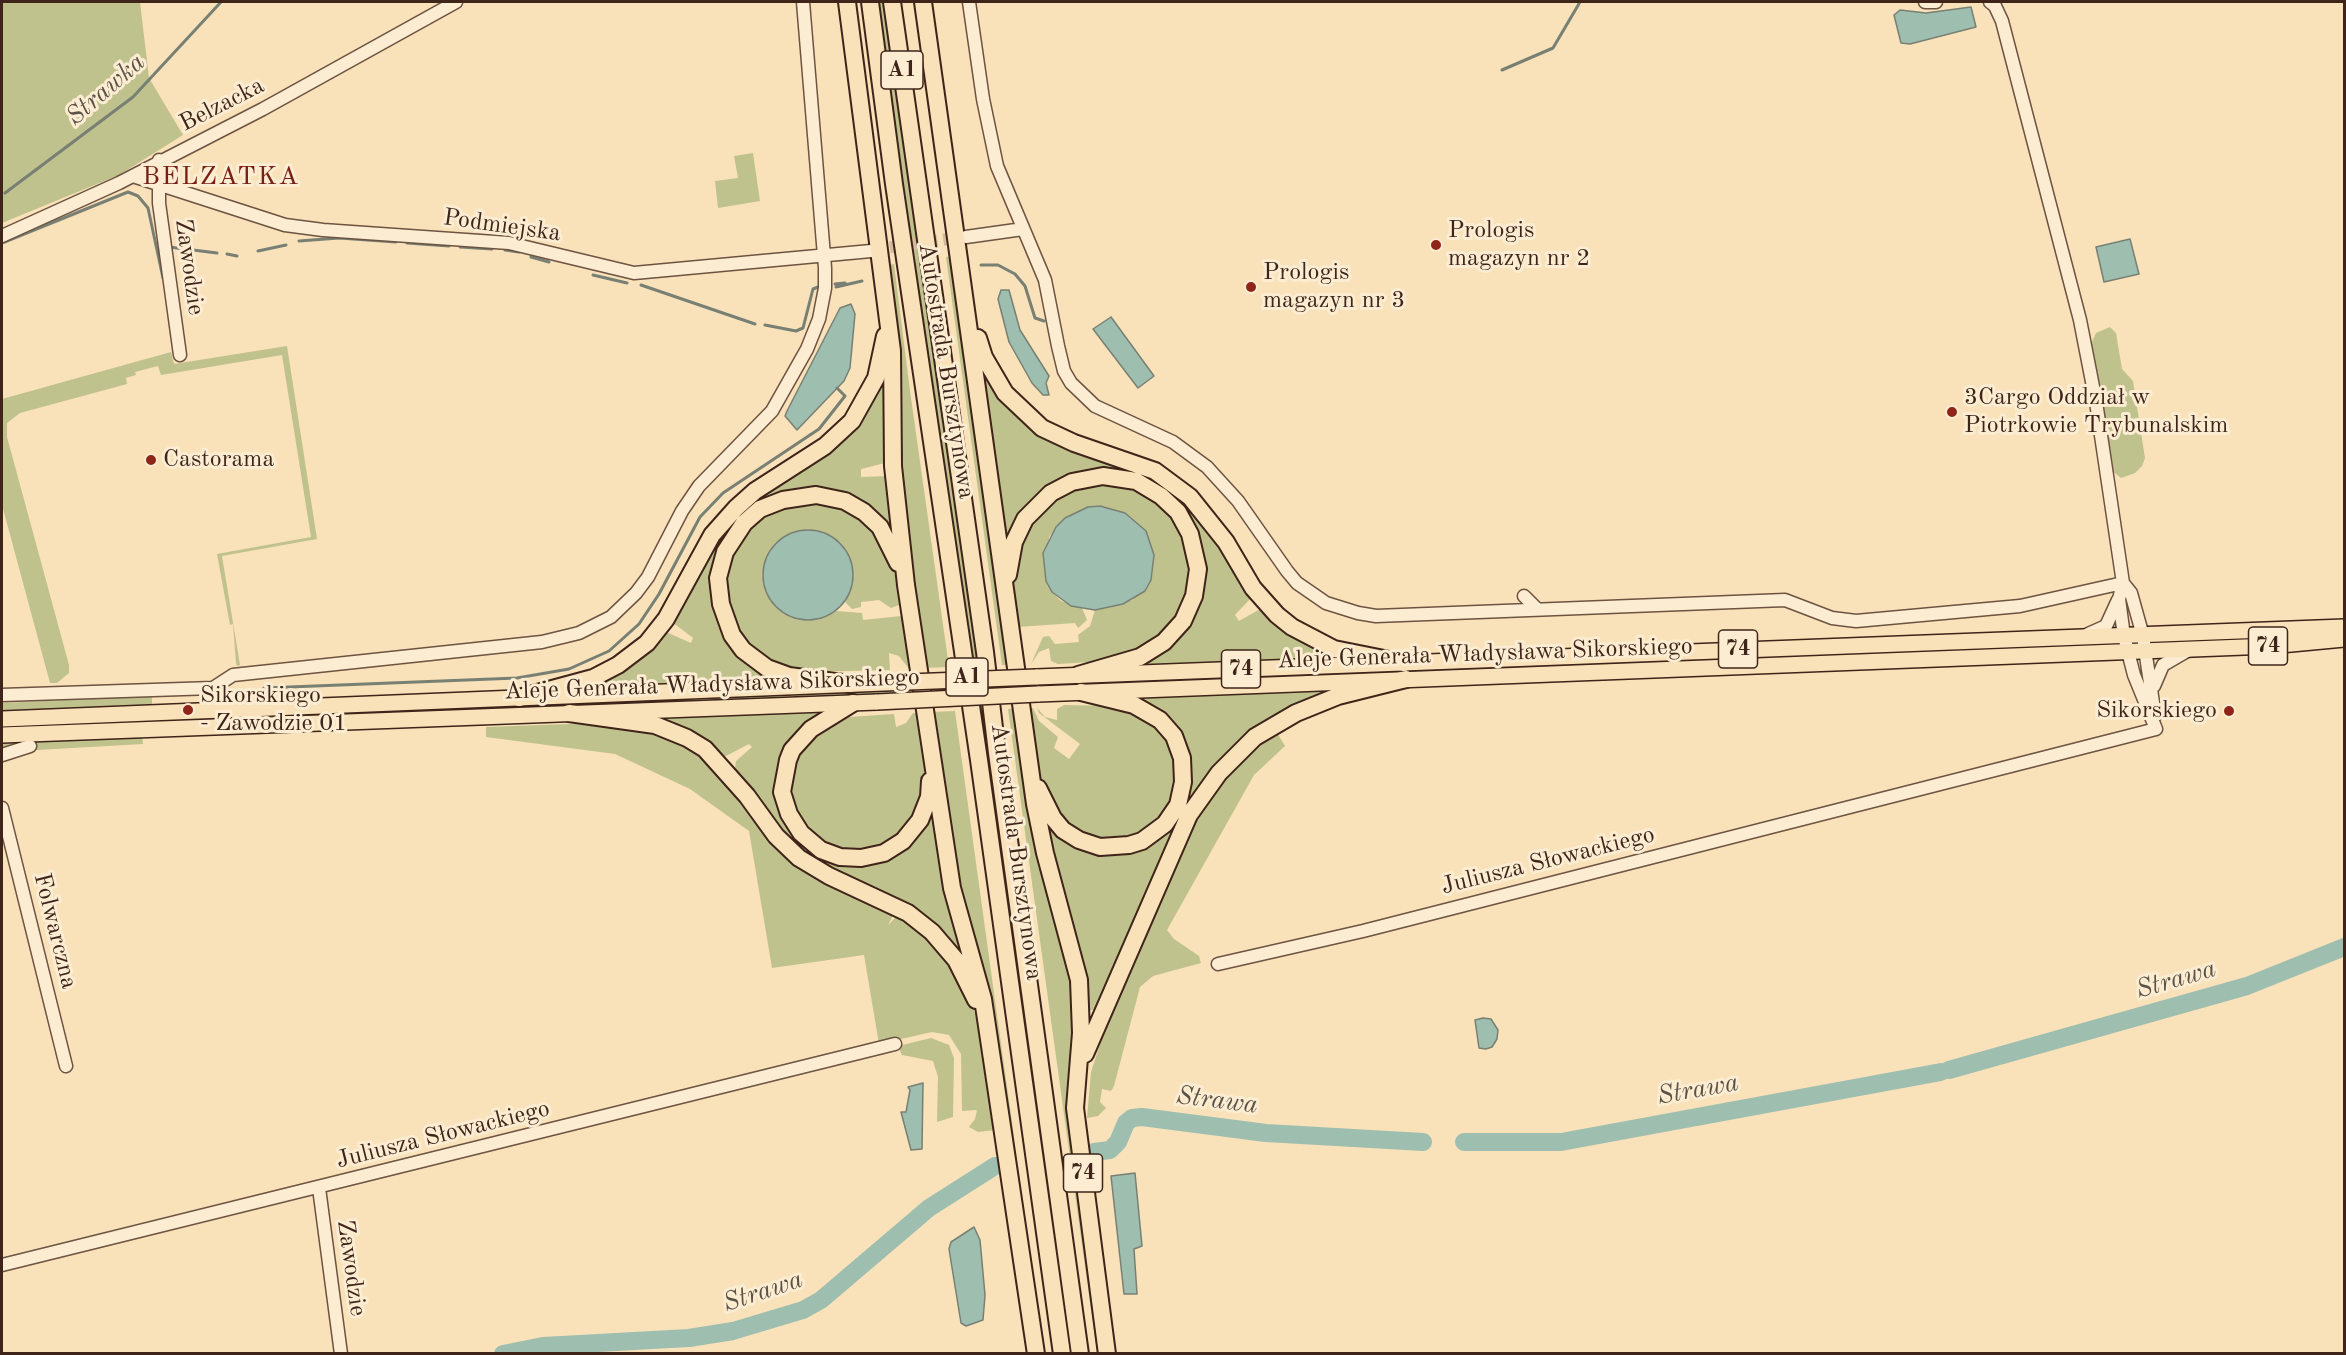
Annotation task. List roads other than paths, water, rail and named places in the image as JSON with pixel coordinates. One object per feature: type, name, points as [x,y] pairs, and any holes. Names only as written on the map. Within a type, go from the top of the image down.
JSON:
[{"type":"highway","points":[[847,2],[892,351],[893,466],[906,585],[952,888],[979,979],[1036,1353]]},
{"type":"highway","name":"Autostrada Bursztynowa","points":[[870,2],[894,184],[980,760],[1062,1353]]},
{"type":"highway","name":"Autostrada Bursztynowa","points":[[892,2],[985,652],[1080,1353]]},
{"type":"highway","points":[[923,2],[1043,846],[1079,980],[1081,1025],[1077,1081]]},
{"type":"highway","points":[[966,297],[984,357],[1005,393],[1020,410],[1042,428],[1061,438],[1147,468],[1181,488],[1207,514],[1253,588],[1277,615],[1292,627],[1334,649],[1405,671]]},
{"type":"highway","points":[[519,698],[593,678],[618,665],[647,644],[666,619],[712,535],[736,508],[755,491],[825,446],[852,421],[876,378],[886,328],[887,302]]},
{"type":"highway","points":[[1010,618],[1008,577],[1014,542],[1025,519],[1052,493],[1082,479],[1111,476],[1136,481],[1170,503],[1190,534],[1198,569],[1190,609],[1173,634],[1153,650],[1079,684]]},
{"type":"highway","points":[[850,684],[784,675],[754,660],[737,643],[725,620],[718,591],[719,571],[729,542],[752,514],[768,505],[798,496],[834,497],[856,506],[880,527],[890,544],[906,585]]},
{"type":"highway","points":[[1077,1081],[1099,1017],[1154,890],[1189,815],[1207,787],[1229,761],[1255,737],[1281,720],[1405,671]]},
{"type":"highway","points":[[1031,764],[1042,799],[1053,818],[1063,830],[1088,845],[1113,848],[1136,843],[1156,832],[1173,815],[1181,794],[1184,770],[1174,736],[1160,720],[1134,705],[1079,684]]},
{"type":"highway","points":[[853,703],[821,721],[803,736],[792,750],[784,772],[782,792],[789,814],[801,833],[821,850],[840,857],[861,858],[884,853],[903,841],[920,820],[929,797],[931,756]]},
{"type":"highway","points":[[569,713],[656,725],[687,738],[705,749],[747,796],[776,836],[799,858],[829,876],[908,913],[942,941],[956,960],[970,986],[990,1044]]},
{"type":"highway","name":"74","points":[[1077,1081],[1075,1108],[1107,1353]]},
{"type":"main road","name":"74","points":[[2127,652],[2145,644],[2344,627]]},
{"type":"main road","name":"74","points":[[2076,638],[2124,636],[2145,644],[2191,649],[2270,646],[2344,639]]},
{"type":"main road","name":"Aleje Generała Władysława Sikorskiego","points":[[1405,671],[1852,644],[2076,638]]},
{"type":"main road","name":"Aleje Generała Władysława Sikorskiego","points":[[2,719],[909,682],[1036,678],[1079,684],[1405,671],[1856,661],[2127,652]]},
{"type":"main road","name":"Aleje Generała Władysława Sikorskiego","points":[[2,735],[877,702],[1038,694],[1079,684]]},
{"type":"street","name":"Belzacka","points":[[2,236],[133,176],[159,160],[273,104],[456,2]]},
{"type":"street","points":[[2,695],[213,688],[233,675],[542,642],[596,626],[611,617],[648,578],[682,511],[699,486],[772,411],[807,349],[819,319],[825,288],[824,256],[803,2]]},
{"type":"street","points":[[969,2],[991,142],[1005,189],[1045,280],[1064,371],[1076,390],[1095,406],[1173,442],[1207,467],[1238,501],[1287,571],[1309,592],[1343,609],[1376,616],[1785,600],[1832,618],[1856,621],[2020,606],[2123,583]]},
{"type":"street","points":[[1925,2],[1936,2]]},
{"type":"street","points":[[1990,2],[1995,6],[2002,21],[2078,311],[2096,402],[2123,583],[2119,599],[2106,626],[2094,633],[2076,638]]},
{"type":"street","name":"Zawodzie","points":[[159,160],[159,203],[180,355]]},
{"type":"street","name":"Podmiejska","points":[[133,176],[303,228],[509,243],[634,273],[871,250]]},
{"type":"street","points":[[966,237],[1023,229]]},
{"type":"street","points":[[2123,583],[2131,593],[2145,644],[2156,729]]},
{"type":"street","points":[[1524,596],[1537,609]]},
{"type":"street","points":[[2119,599],[2127,652],[2140,693],[2156,729]]},
{"type":"street","points":[[2152,696],[2163,665],[2191,649]]},
{"type":"street","name":"Juliusza Słowackiego","points":[[1218,964],[1368,929],[2156,729]]},
{"type":"street","points":[[2,755],[30,746]]},
{"type":"street","name":"Folwarczna","points":[[2,808],[66,1066]]},
{"type":"street","name":"Juliusza Słowackiego","points":[[2,1266],[895,1044]]},
{"type":"street","name":"Zawodzie","points":[[319,1188],[341,1353]]},
{"type":"waterway","name":"Strawka","points":[[5,193],[133,97],[221,2]]},
{"type":"waterway","points":[[1502,70],[1553,48],[1580,2]]},
{"type":"waterway","points":[[2,243],[128,192],[138,196],[148,208],[163,278]]},
{"type":"waterway","points":[[299,241],[339,238],[396,242]]},
{"type":"waterway","points":[[407,243],[449,246]]},
{"type":"waterway","points":[[258,251],[286,245]]},
{"type":"waterway","points":[[169,247],[217,253]]},
{"type":"waterway","points":[[460,247],[492,249]]},
{"type":"waterway","points":[[505,250],[519,252]]},
{"type":"waterway","points":[[227,254],[237,256]]},
{"type":"waterway","points":[[531,257],[549,262]]},
{"type":"waterway","points":[[981,265],[998,265],[1015,274],[1025,286],[1035,318],[1044,321]]},
{"type":"waterway","points":[[593,275],[627,283]]},
{"type":"waterway","points":[[836,287],[862,281]]},
{"type":"waterway","points":[[835,284],[845,283]]},
{"type":"waterway","points":[[641,285],[755,324]]},
{"type":"waterway","points":[[765,325],[796,331],[803,328],[813,289],[818,287]]},
{"type":"waterway","points":[[264,688],[517,678],[569,669],[609,651],[639,624],[659,594],[700,517],[723,493],[819,429],[845,396],[837,388]]},
{"type":"waterway","name":"Strawa","points":[[1949,1070],[2247,986],[2344,947]]},
{"type":"waterway","name":"Strawa","points":[[1464,1142],[1561,1142],[1941,1072]]},
{"type":"waterway","name":"Strawa","points":[[1094,1152],[1110,1150],[1118,1142],[1126,1123],[1132,1118],[1142,1117],[1266,1133],[1423,1142]]},
{"type":"waterway","name":"Strawa","points":[[503,1354],[543,1346],[689,1338],[733,1331],[803,1310],[821,1300],[929,1208],[995,1166]]},
{"type":"tunnel","points":[[872,250],[962,237]]},
{"type":"place","name":"Prologis magazyn nr 2","points":[[1436,245]]},
{"type":"place","name":"Prologis magazyn nr 3","points":[[1251,287]]},
{"type":"place","name":"3Cargo Oddział w Piotrkowie Trybunalskim","points":[[1952,412]]},
{"type":"place","name":"Castorama","points":[[151,460]]},
{"type":"place","name":"Sikorskiego - Zawodzie 01","points":[[188,710]]},
{"type":"place","name":"Sikorskiego","points":[[2229,711]]},
{"type":"district","name":"BELZATKA","points":[[221,177]]}]
